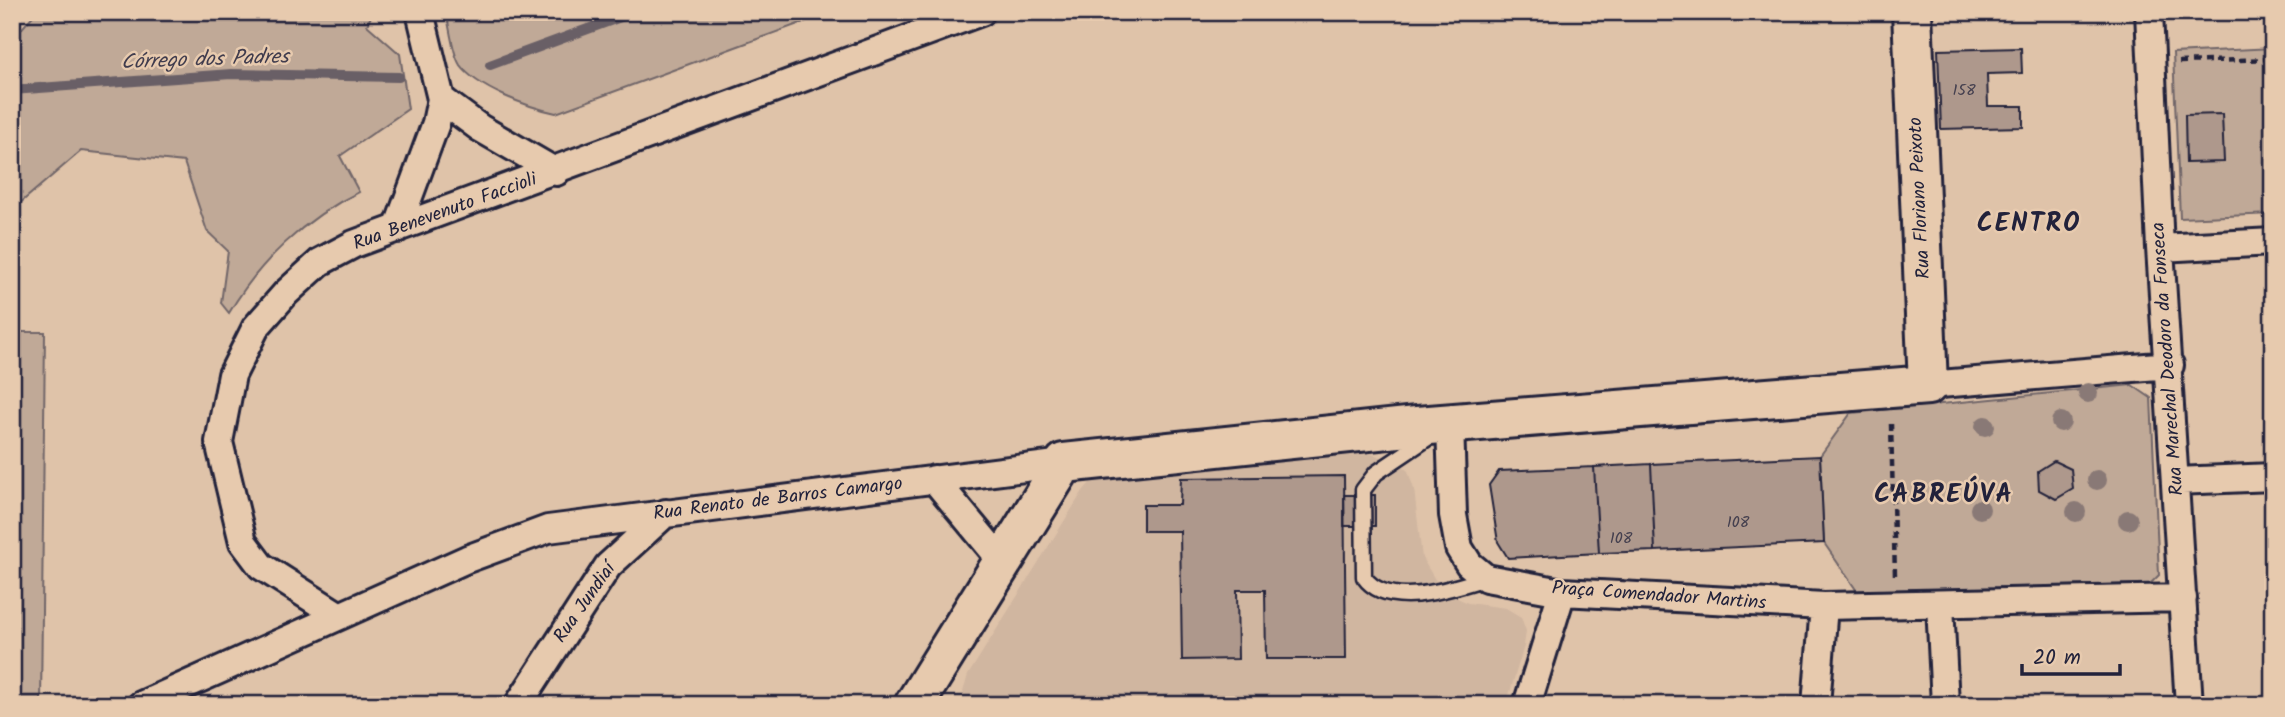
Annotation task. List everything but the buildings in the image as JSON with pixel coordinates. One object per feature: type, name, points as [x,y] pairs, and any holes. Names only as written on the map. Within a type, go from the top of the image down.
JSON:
[{"type":"street","points":[[397,229],[436,123],[441,99],[420,12]]},
{"type":"street","name":"Rua Benevenuto Faccioli","points":[[338,615],[261,566],[243,542],[219,442],[232,375],[256,327],[286,293],[320,262],[354,244],[556,172],[981,12]]},
{"type":"street","name":"Rua Floriano Peixoto","points":[[1912,12],[1928,384]]},
{"type":"street","name":"Rua Marechal Deodoro da Fonseca","points":[[2149,12],[2160,248],[2189,705]]},
{"type":"street","points":[[441,99],[480,128],[556,172]]},
{"type":"street","points":[[2160,248],[2273,242]]},
{"type":"street","points":[[1486,578],[1469,564],[1457,539],[1452,514],[1450,424],[2169,365]]},
{"type":"street","name":"Rua Renato de Barros Camargo","points":[[141,705],[467,559],[548,529],[1064,463],[1450,424]]},
{"type":"street","points":[[914,705],[1064,463]]},
{"type":"street","points":[[2176,481],[2273,477]]},
{"type":"street","points":[[934,480],[1002,562]]},
{"type":"street","name":"Rua Jundiaí","points":[[518,705],[608,566],[666,513]]},
{"type":"street","name":"Praça Comendador Martins","points":[[1486,578],[1562,592],[1824,606],[1896,607],[2183,598]]},
{"type":"street","points":[[1527,705],[1562,592]]},
{"type":"street","points":[[1940,604],[1945,705]]},
{"type":"street","points":[[1816,705],[1824,606]]},
{"type":"lane","points":[[1450,424],[1376,473],[1363,490],[1364,577],[1370,586],[1389,593],[1426,594],[1486,578]]},
{"type":"path","points":[[2152,62],[2271,59],[2273,141]]},
{"type":"path","points":[[1890,388],[1896,607]]},
{"type":"shaded area","points":[[36,12],[373,12],[367,25],[400,54],[408,109],[340,156],[359,192],[320,215],[285,243],[254,276],[229,313],[221,303],[228,251],[207,231],[184,162],[81,151],[12,210],[12,40]]},
{"type":"shaded area","points":[[446,12],[831,12],[556,113],[504,96],[468,74],[455,54]]},
{"type":"shaded area","points":[[2273,48],[2273,214],[2180,218],[2173,53]]},
{"type":"shaded area","points":[[12,332],[45,332],[41,705],[12,705]]},
{"type":"shaded area","points":[[2132,385],[2151,398],[2159,575],[2150,584],[1857,591],[1824,543],[1820,456],[1851,413]]},
{"type":"shaded area","points":[[1372,454],[1397,462],[1408,471],[1414,489],[1422,558],[1442,591],[1468,603],[1506,608],[1521,617],[1526,631],[1524,646],[1506,705],[968,703],[963,692],[968,675],[1083,491],[1095,477],[1108,471]]},
{"type":"waterway","name":"Córrego dos Padres","points":[[490,65],[634,12]]},
{"type":"waterway","name":"Córrego dos Padres","points":[[12,90],[231,74],[399,77]]},
{"type":"district","name":"CENTRO","points":[[2029,224]]},
{"type":"district","name":"CABREÚVA","points":[[1944,495]]}]
